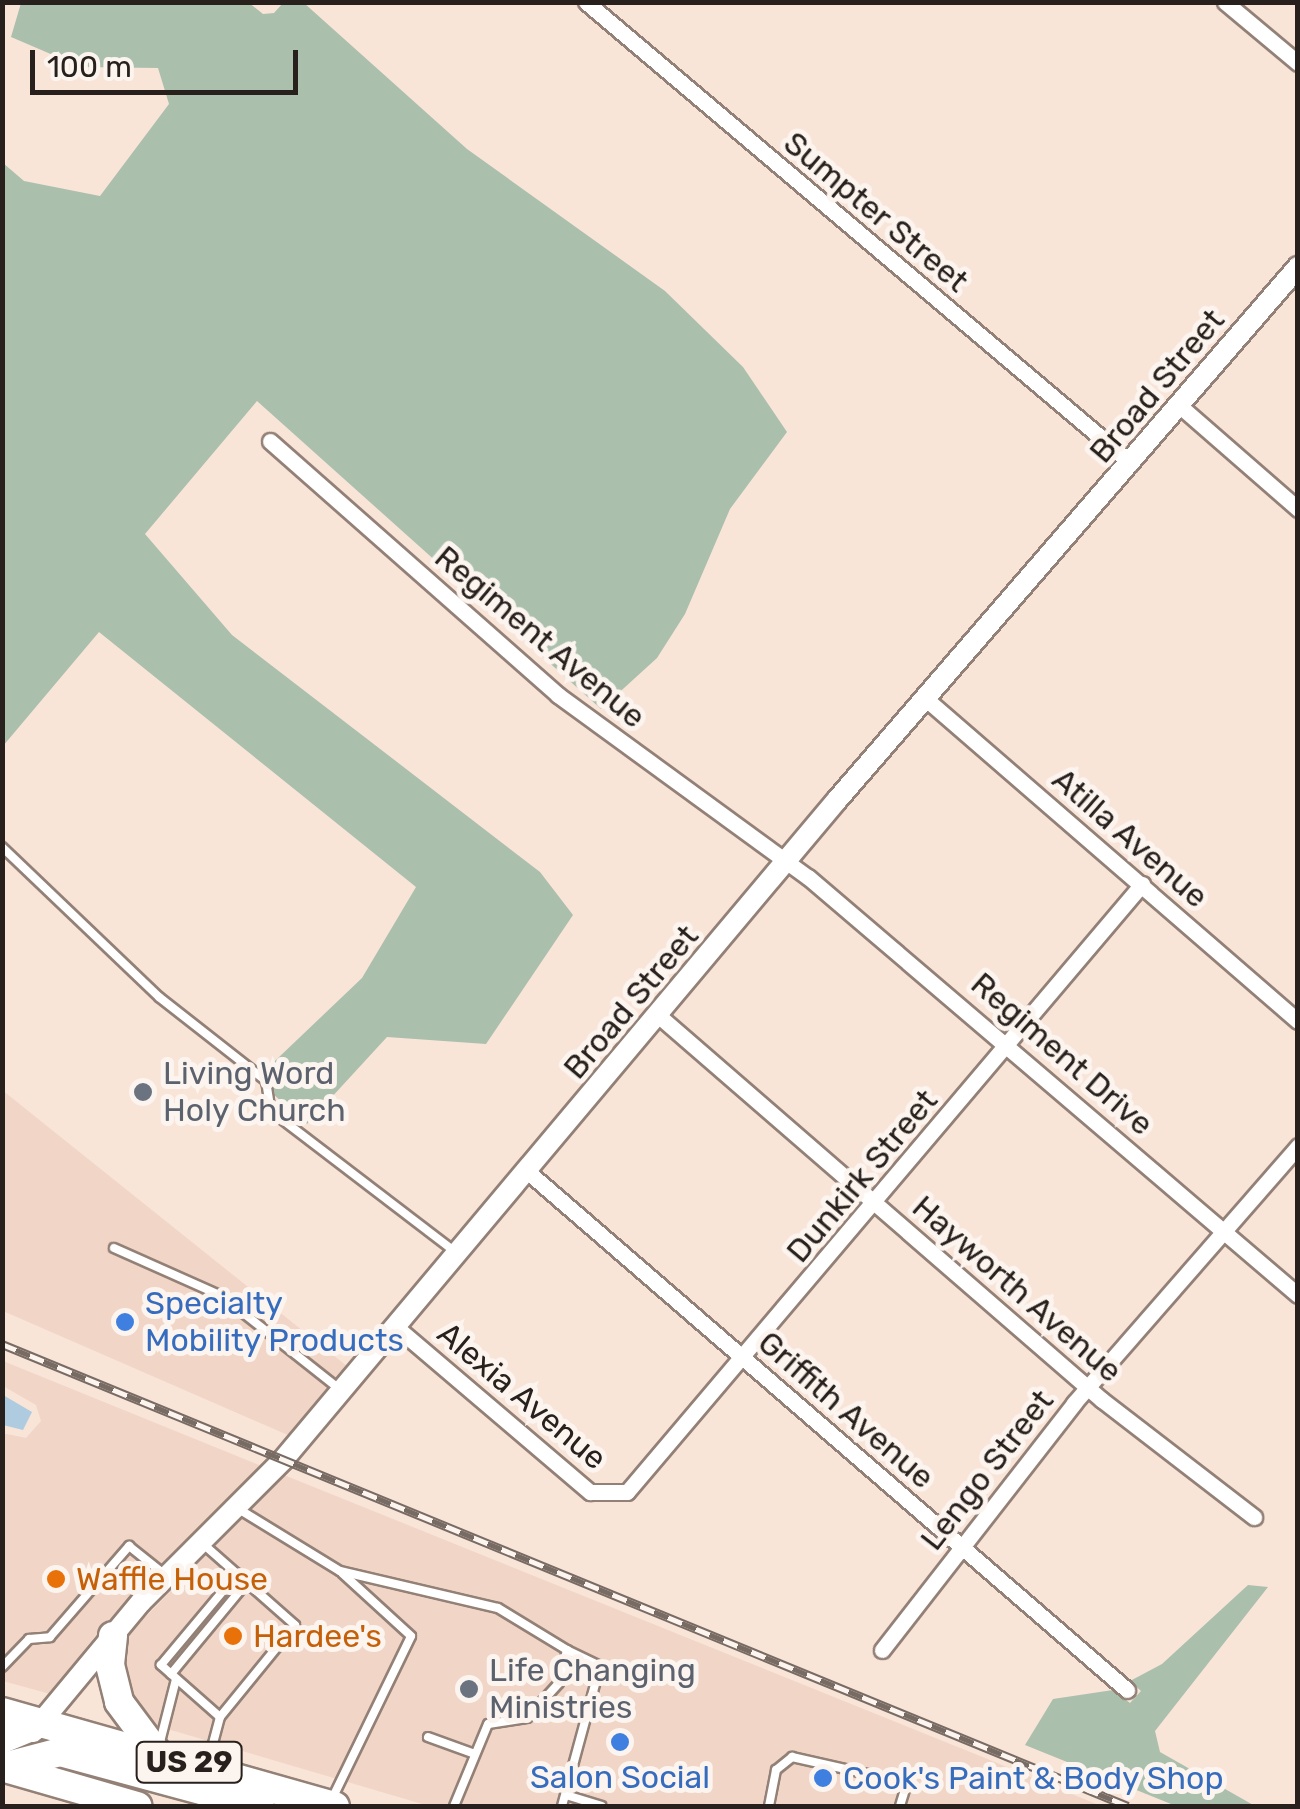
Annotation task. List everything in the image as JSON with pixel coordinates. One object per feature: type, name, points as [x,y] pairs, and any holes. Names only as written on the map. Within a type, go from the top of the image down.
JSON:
[{"type":"highway","points":[[112,1636],[110,1665],[119,1702],[157,1753]]},
{"type":"highway","name":"US 29","points":[[2,1712],[157,1753],[332,1806]]},
{"type":"highway","points":[[2,1738],[41,1722]]},
{"type":"highway","points":[[3,1768],[60,1752],[260,1806]]},
{"type":"highway","name":"US 29","points":[[3,1768],[137,1806]]},
{"type":"street","name":"Sumpter Street","points":[[586,2],[1131,464]]},
{"type":"street","points":[[1225,2],[1298,63]]},
{"type":"street","name":"Broad Street","points":[[3,1768],[112,1636],[166,1576],[238,1508],[342,1390],[786,862],[1298,267]]},
{"type":"street","points":[[1180,406],[1298,509]]},
{"type":"street","name":"Regiment Avenue","points":[[270,441],[558,695],[786,862]]},
{"type":"street","name":"Atilla Avenue","points":[[926,698],[1298,1021]]},
{"type":"street","name":"Regiment Drive","points":[[786,862],[1008,1044],[1298,1295]]},
{"type":"street","name":"Dunkirk Street","points":[[617,1497],[644,1478],[1142,884]]},
{"type":"street","name":"Hayworth Avenue","points":[[659,1016],[1090,1387],[1254,1517]]},
{"type":"street","name":"Lengo Street","points":[[882,1650],[1090,1387],[1298,1146]]},
{"type":"street","name":"Griffith Avenue","points":[[528,1172],[1128,1690]]},
{"type":"street","name":"Alexia Avenue","points":[[396,1327],[590,1492],[617,1497]]},
{"type":"lane","points":[[2,847],[160,997],[266,1081],[271,1110],[458,1254]]},
{"type":"lane","points":[[114,1248],[222,1296],[342,1390]]},
{"type":"lane","points":[[238,1508],[340,1571],[411,1636],[332,1806]]},
{"type":"lane","points":[[202,1542],[296,1625],[220,1718],[206,1768]]},
{"type":"lane","points":[[2,1668],[29,1639],[50,1638],[129,1546],[166,1576]]},
{"type":"lane","points":[[340,1571],[498,1608],[567,1650],[632,1678]]},
{"type":"lane","points":[[220,1718],[161,1665],[237,1574]]},
{"type":"lane","points":[[157,1753],[173,1676],[248,1582]]},
{"type":"lane","points":[[454,1806],[472,1753],[488,1724],[527,1718],[559,1683],[567,1650]]},
{"type":"lane","points":[[562,1806],[600,1666]]},
{"type":"lane","points":[[428,1737],[472,1753]]},
{"type":"lane","points":[[769,1806],[776,1770],[792,1757],[907,1783],[900,1806]]},
{"type":"lane","points":[[566,1794],[602,1806]]},
{"type":"shaded area","points":[[2,1090],[348,1367],[290,1436],[3,1311]]},
{"type":"shaded area","points":[[3,1361],[264,1467],[103,1626],[50,1694],[3,1681],[2,1433],[26,1438],[41,1421],[36,1405],[3,1386]]},
{"type":"shaded area","points":[[284,1475],[1101,1806],[429,1806],[137,1720],[120,1666],[122,1641]]},
{"type":"green space","points":[[248,2],[263,14],[274,13],[283,3],[304,3],[467,149],[665,291],[743,367],[787,432],[730,509],[685,614],[657,658],[601,709],[257,401],[145,534],[232,635],[540,872],[573,915],[486,1044],[387,1037],[307,1124],[256,1079],[362,978],[416,887],[99,632],[3,746],[3,163],[24,181],[100,196],[169,104],[158,68],[81,67],[11,37],[21,3]]},
{"type":"green space","points":[[1248,1585],[1268,1587],[1155,1731],[1160,1752],[1255,1806],[1176,1806],[1025,1745],[1053,1699],[1113,1690],[1130,1703],[1141,1691],[1130,1681],[1162,1664]]},
{"type":"water","points":[[3,1395],[32,1412],[23,1430],[3,1425]]},
{"type":"railway","points":[[2,1344],[1128,1806]]},
{"type":"place","name":"Living Word Holy Church","points":[[143,1092]]},
{"type":"place","name":"Specialty Mobility Products","points":[[125,1322]]},
{"type":"place","name":"Waffle House","points":[[56,1579]]},
{"type":"place","name":"Hardee's","points":[[233,1636]]},
{"type":"place","name":"Life Changing Ministries","points":[[469,1689]]},
{"type":"place","name":"Salon Social","points":[[620,1742]]},
{"type":"place","name":"Cook's Paint & Body Shop","points":[[823,1778]]}]
